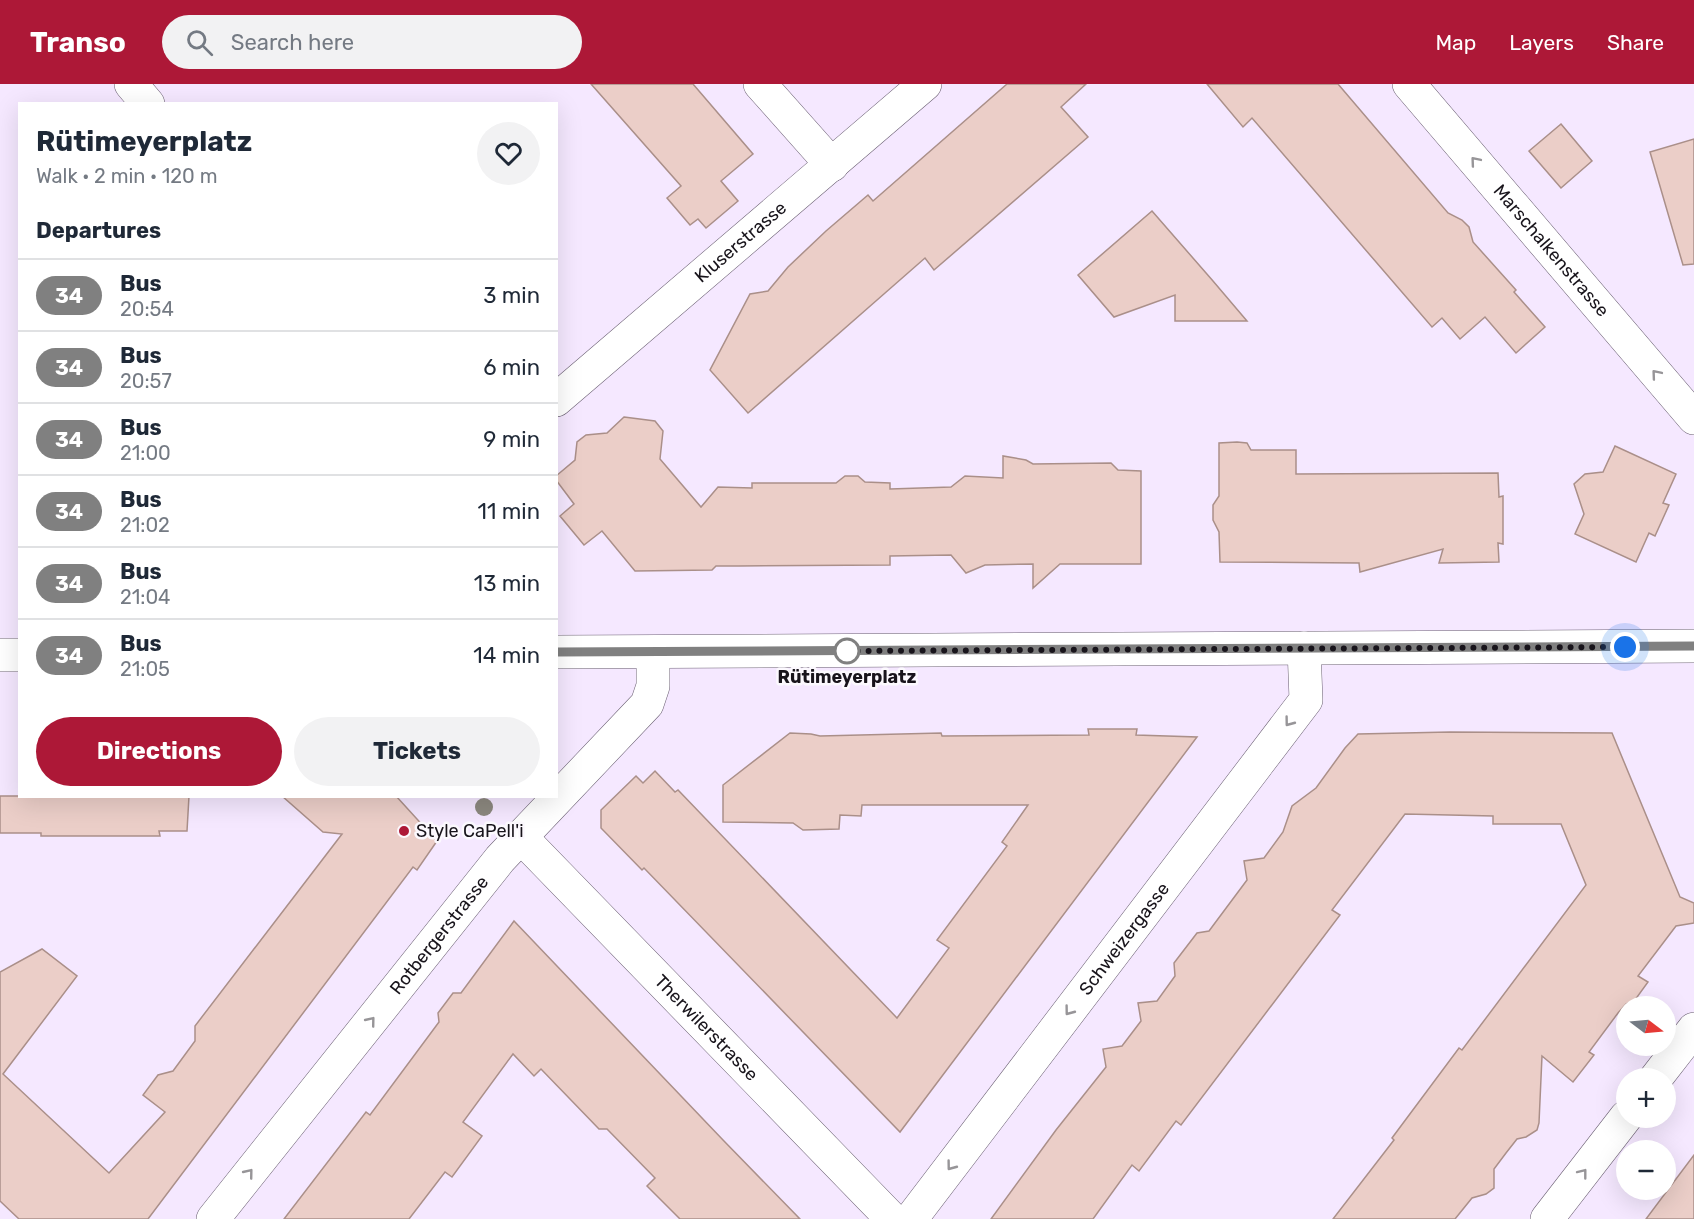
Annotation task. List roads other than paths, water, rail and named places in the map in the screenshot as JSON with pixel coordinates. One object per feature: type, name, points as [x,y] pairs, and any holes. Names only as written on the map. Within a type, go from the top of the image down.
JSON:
[{"type":"street","points":[[131,84],[146,102]]},
{"type":"street","points":[[760,84],[832,165]]},
{"type":"street","name":"Kluserstrasse","points":[[558,398],[925,84]]},
{"type":"street","name":"Marschalkenstrasse","points":[[1409,84],[1694,418]]},
{"type":"street","points":[[558,652],[1694,646]]},
{"type":"street","name":"Schweizergasse","points":[[911,1219],[1306,700],[1304,648]]},
{"type":"street","name":"Rotbergerstrasse","points":[[558,798],[647,704],[653,686],[653,652]]},
{"type":"street","points":[[0,655],[18,655]]},
{"type":"street","name":"Rotbergerstrasse","points":[[213,1219],[500,859],[558,798]]},
{"type":"street","name":"Therwilerstrasse","points":[[521,837],[892,1219]]},
{"type":"street","points":[[1664,1068],[1694,1029]]},
{"type":"street","points":[[1547,1219],[1617,1128]]},
{"type":"place","name":"Rütimeyerplatz","points":[[847,651]]},
{"type":"place","name":"Style CaPell'i","points":[[404,831]]}]
